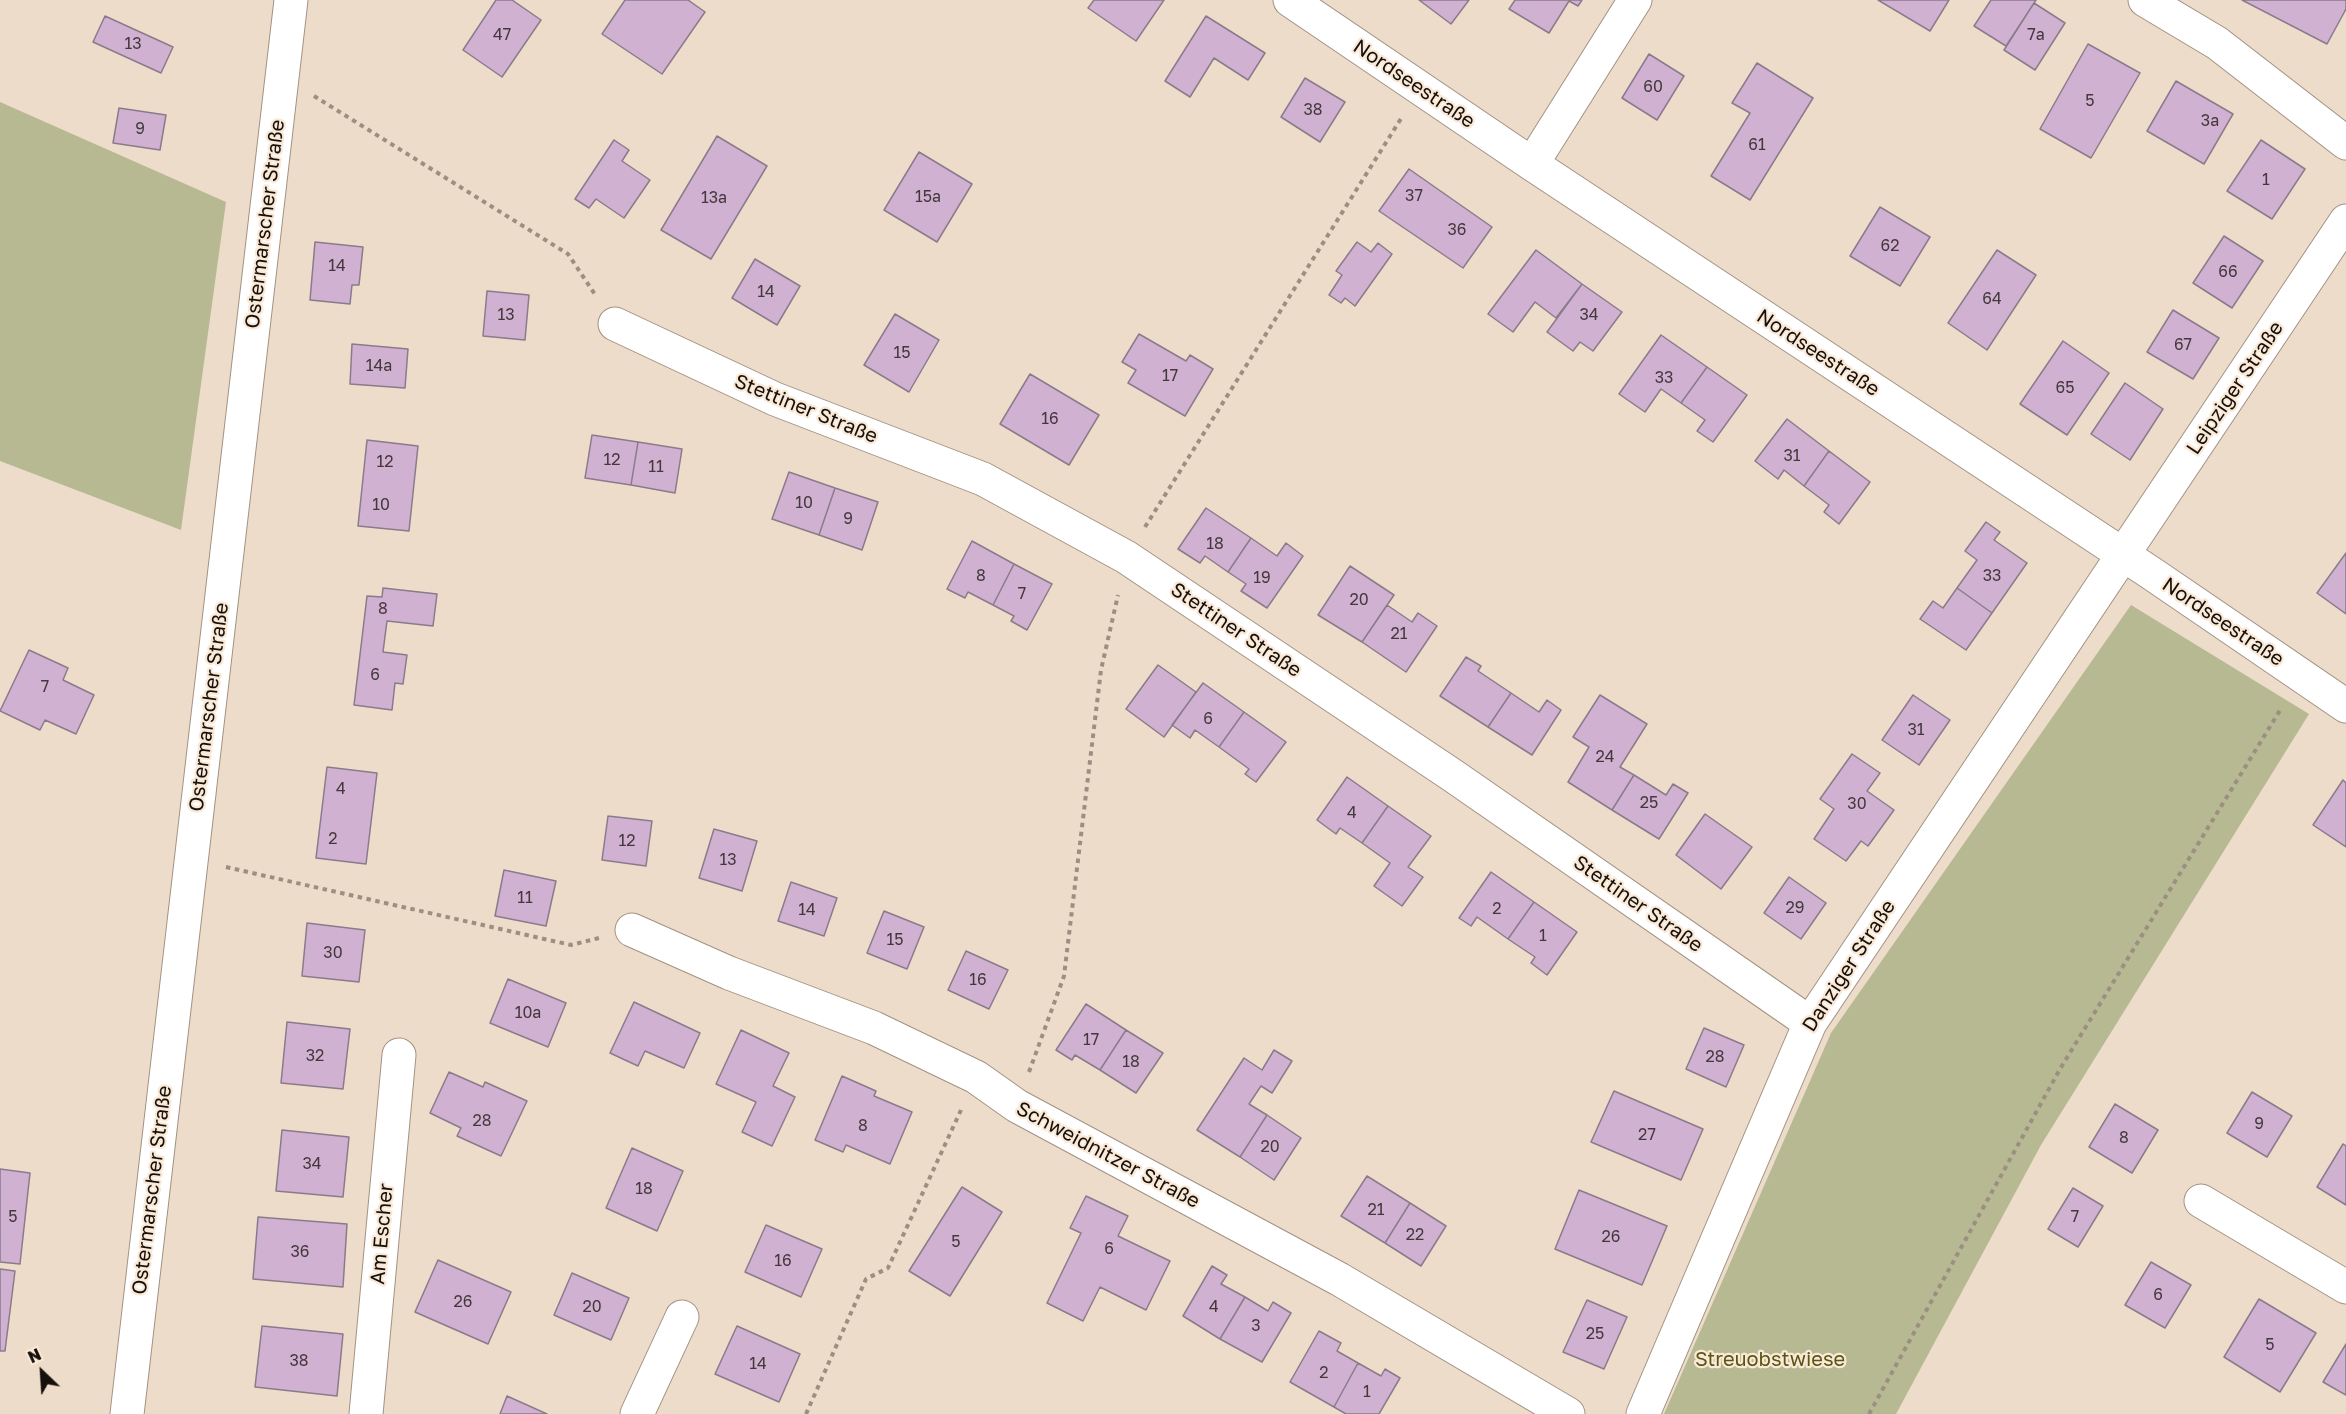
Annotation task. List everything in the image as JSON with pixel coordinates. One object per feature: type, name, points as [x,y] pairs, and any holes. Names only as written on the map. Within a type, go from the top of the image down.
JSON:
[{"type":"street","name":"Ostermarscher Straße","points":[[127,1414],[291,0]]},
{"type":"street","name":"Nordseestraße","points":[[1290,0],[1532,164],[2123,555],[2346,706]]},
{"type":"street","points":[[1532,164],[1635,0]]},
{"type":"street","points":[[2145,0],[2217,43],[2346,143]]},
{"type":"street","name":"Leipziger Straße","points":[[2123,555],[2346,221]]},
{"type":"street","name":"Stettiner Straße","points":[[615,324],[775,399],[983,479],[1126,557],[1442,769],[1810,1023]]},
{"type":"street","name":"Danziger Straße","points":[[1643,1414],[1810,1023],[2123,555]]},
{"type":"street","name":"Schweidnitzer Straße","points":[[633,930],[729,973],[874,1028],[976,1077],[1017,1106],[1339,1279],[1568,1414]]},
{"type":"street","name":"Am Escher","points":[[366,1414],[399,1054]]},
{"type":"street","points":[[2201,1201],[2346,1287]]},
{"type":"street","points":[[637,1414],[682,1317]]},
{"type":"path","points":[[309,93],[568,254],[615,324]]},
{"type":"path","points":[[1869,1414],[2060,1069],[2301,675]]},
{"type":"path","points":[[217,865],[571,945],[633,930]]},
{"type":"path","points":[[806,1414],[866,1279],[888,1268],[949,1136]]},
{"type":"green space","points":[[0,102],[226,202],[181,530],[0,461]]},
{"type":"green space","name":"Streuobstwiese","points":[[2131,605],[2309,714],[2041,1145],[1896,1414],[1664,1414],[1831,1033]]},
{"type":"building","points":[[496,0],[512,0],[541,20],[502,77],[463,50]]},
{"type":"building","points":[[625,0],[688,0],[705,12],[662,74],[602,34]]},
{"type":"building","points":[[1094,0],[1164,0],[1136,41],[1088,8]]},
{"type":"building","points":[[1419,0],[1469,0],[1451,24]]},
{"type":"building","points":[[1515,0],[1582,0],[1578,6],[1569,1],[1549,33],[1509,9]]},
{"type":"building","points":[[1878,0],[1949,0],[1930,31]]},
{"type":"building","points":[[1991,0],[2036,0],[2006,46],[1974,26]]},
{"type":"building","points":[[2242,0],[2346,0],[2346,9],[2327,44]]},
{"type":"building","points":[[2034,3],[2065,23],[2035,70],[2004,50]]},
{"type":"building","points":[[105,16],[173,47],[161,73],[93,42]]},
{"type":"building","points":[[1206,16],[1265,53],[1248,80],[1214,58],[1190,97],[1165,81]]},
{"type":"building","points":[[2088,44],[2140,73],[2091,158],[2040,129]]},
{"type":"building","points":[[1649,54],[1684,76],[1657,120],[1622,98]]},
{"type":"building","points":[[1757,63],[1813,98],[1750,200],[1711,176],[1750,113],[1732,103]]},
{"type":"building","points":[[1305,78],[1345,102],[1320,142],[1281,117]]},
{"type":"building","points":[[2176,81],[2233,114],[2204,164],[2147,131]]},
{"type":"building","points":[[119,108],[166,115],[160,150],[113,143]]},
{"type":"building","points":[[717,136],[767,166],[711,259],[661,230]]},
{"type":"building","points":[[614,140],[629,150],[622,161],[650,180],[624,218],[596,199],[589,208],[575,199]]},
{"type":"building","points":[[2261,140],[2305,169],[2272,219],[2227,191]]},
{"type":"building","points":[[919,152],[972,184],[937,242],[884,210]]},
{"type":"building","points":[[1409,169],[1492,227],[1463,268],[1379,211]]},
{"type":"building","points":[[1880,207],[1930,237],[1900,286],[1850,256]]},
{"type":"building","points":[[2224,236],[2263,261],[2232,308],[2193,283]]},
{"type":"building","points":[[315,242],[363,247],[359,285],[352,285],[350,304],[310,300]]},
{"type":"building","points":[[1357,242],[1371,252],[1378,243],[1392,254],[1355,306],[1345,298],[1341,303],[1329,295],[1342,275],[1336,271]]},
{"type":"building","points":[[1536,250],[1582,284],[1556,318],[1535,302],[1513,332],[1488,314]]},
{"type":"building","points":[[1997,250],[2036,275],[1987,350],[1948,323]]},
{"type":"building","points":[[755,259],[800,286],[777,325],[732,298]]},
{"type":"building","points":[[1582,284],[1622,312],[1593,351],[1580,342],[1573,351],[1547,332]]},
{"type":"building","points":[[487,291],[529,295],[525,340],[483,336]]},
{"type":"building","points":[[2173,310],[2219,338],[2193,379],[2147,352]]},
{"type":"building","points":[[895,314],[939,340],[909,392],[864,365]]},
{"type":"building","points":[[1139,334],[1186,361],[1190,355],[1213,369],[1185,416],[1128,383],[1136,370],[1122,362]]},
{"type":"building","points":[[1661,335],[1707,367],[1681,403],[1661,389],[1645,412],[1619,394]]},
{"type":"building","points":[[2063,341],[2109,373],[2067,435],[2020,404]]},
{"type":"building","points":[[352,344],[408,349],[405,388],[350,384]]},
{"type":"building","points":[[1707,367],[1747,395],[1713,442],[1697,431],[1705,420],[1681,403]]},
{"type":"building","points":[[1030,374],[1099,415],[1069,465],[1000,424]]},
{"type":"building","points":[[2125,383],[2163,409],[2130,460],[2091,434]]},
{"type":"building","points":[[1787,419],[1829,451],[1804,486],[1784,470],[1778,479],[1755,461]]},
{"type":"building","points":[[592,435],[638,442],[631,485],[585,478]]},
{"type":"building","points":[[367,440],[418,446],[409,531],[358,526]]},
{"type":"building","points":[[638,442],[682,449],[675,493],[631,485]]},
{"type":"building","points":[[1829,451],[1870,482],[1839,524],[1824,512],[1829,505],[1804,486]]},
{"type":"building","points":[[789,472],[835,488],[819,535],[772,519]]},
{"type":"building","points":[[835,488],[878,502],[862,550],[819,535]]},
{"type":"building","points":[[1206,508],[1251,538],[1228,572],[1205,556],[1200,563],[1178,549]]},
{"type":"building","points":[[1986,522],[2000,532],[1994,540],[2027,563],[1992,613],[1957,588],[1977,560],[1965,551]]},
{"type":"building","points":[[1251,538],[1277,556],[1286,543],[1303,556],[1267,608],[1241,591],[1246,584],[1228,572]]},
{"type":"building","points":[[972,541],[1014,564],[993,605],[968,592],[965,598],[947,589]]},
{"type":"building","points":[[2346,553],[2346,614],[2317,593]]},
{"type":"building","points":[[1014,564],[1052,584],[1027,630],[1011,621],[1014,616],[993,605]]},
{"type":"building","points":[[1350,566],[1394,595],[1362,642],[1318,615]]},
{"type":"building","points":[[383,588],[437,594],[433,626],[387,621],[383,652],[407,655],[403,684],[395,683],[392,710],[354,705],[367,596],[382,597]]},
{"type":"building","points":[[1957,588],[1992,613],[1966,650],[1920,619],[1933,601],[1943,608]]},
{"type":"building","points":[[1387,605],[1412,622],[1418,613],[1437,626],[1406,672],[1362,642]]},
{"type":"building","points":[[29,650],[68,668],[63,680],[94,695],[76,734],[45,720],[40,730],[0,711]]},
{"type":"building","points":[[1466,657],[1481,666],[1478,671],[1511,693],[1488,727],[1440,696]]},
{"type":"building","points":[[1158,665],[1196,692],[1164,737],[1126,709]]},
{"type":"building","points":[[1203,683],[1244,712],[1219,747],[1195,730],[1190,738],[1172,725]]},
{"type":"building","points":[[1511,693],[1539,712],[1547,700],[1561,710],[1532,755],[1488,727]]},
{"type":"building","points":[[1600,695],[1647,724],[1620,767],[1634,775],[1612,810],[1568,782],[1589,747],[1573,737]]},
{"type":"building","points":[[1913,695],[1950,720],[1919,765],[1882,740]]},
{"type":"building","points":[[1244,712],[1286,742],[1256,782],[1245,774],[1249,769],[1219,747]]},
{"type":"building","points":[[1852,754],[1880,773],[1867,791],[1894,810],[1868,846],[1861,841],[1846,861],[1814,839],[1834,809],[1820,799]]},
{"type":"building","points":[[327,767],[377,773],[366,864],[316,858]]},
{"type":"building","points":[[1634,775],[1666,795],[1673,784],[1688,793],[1659,839],[1612,810]]},
{"type":"building","points":[[1347,777],[1388,806],[1362,843],[1340,828],[1336,834],[1317,820]]},
{"type":"building","points":[[2343,780],[2346,783],[2346,847],[2313,825]]},
{"type":"building","points":[[1388,806],[1431,836],[1408,867],[1423,877],[1402,906],[1374,886],[1390,863],[1362,843]]},
{"type":"building","points":[[1705,814],[1752,847],[1721,889],[1676,855]]},
{"type":"building","points":[[608,816],[652,821],[646,866],[602,860]]},
{"type":"building","points":[[714,829],[757,841],[742,891],[699,878]]},
{"type":"building","points":[[504,870],[556,881],[546,926],[495,916]]},
{"type":"building","points":[[1491,872],[1534,902],[1508,939],[1477,917],[1471,926],[1459,918]]},
{"type":"building","points":[[1789,877],[1826,903],[1801,939],[1764,913]]},
{"type":"building","points":[[791,882],[837,898],[824,936],[778,921]]},
{"type":"building","points":[[1534,902],[1577,932],[1547,975],[1531,963],[1535,957],[1508,939]]},
{"type":"building","points":[[884,911],[924,927],[907,969],[867,953]]},
{"type":"building","points":[[307,923],[365,930],[359,982],[302,976]]},
{"type":"building","points":[[966,951],[1008,970],[989,1009],[948,990]]},
{"type":"building","points":[[508,979],[566,1003],[548,1047],[490,1023]]},
{"type":"building","points":[[634,1002],[700,1033],[684,1068],[645,1051],[638,1066],[610,1053]]},
{"type":"building","points":[[1086,1004],[1126,1030],[1100,1070],[1075,1055],[1072,1060],[1056,1050]]},
{"type":"building","points":[[287,1022],[350,1029],[343,1089],[281,1083]]},
{"type":"building","points":[[1704,1028],[1744,1045],[1726,1087],[1686,1069]]},
{"type":"building","points":[[741,1030],[789,1053],[773,1086],[795,1097],[772,1146],[742,1132],[756,1102],[716,1084]]},
{"type":"building","points":[[1126,1030],[1163,1053],[1136,1093],[1100,1070]]},
{"type":"building","points":[[1274,1050],[1292,1061],[1272,1093],[1261,1086],[1249,1104],[1267,1115],[1240,1157],[1197,1130],[1244,1058],[1262,1070]]},
{"type":"building","points":[[449,1072],[483,1087],[485,1082],[527,1101],[501,1156],[457,1136],[461,1128],[430,1113]]},
{"type":"building","points":[[842,1076],[876,1091],[874,1096],[912,1112],[890,1164],[846,1145],[843,1152],[815,1140]]},
{"type":"building","points":[[1614,1091],[1703,1129],[1681,1180],[1591,1142]]},
{"type":"building","points":[[2252,1092],[2292,1116],[2267,1157],[2227,1133]]},
{"type":"building","points":[[2115,1104],[2158,1130],[2132,1173],[2089,1147]]},
{"type":"building","points":[[1267,1115],[1301,1138],[1274,1180],[1240,1157]]},
{"type":"building","points":[[282,1130],[349,1137],[343,1197],[276,1191]]},
{"type":"building","points":[[2343,1144],[2346,1146],[2346,1205],[2317,1187]]},
{"type":"building","points":[[632,1148],[683,1171],[657,1231],[606,1208]]},
{"type":"building","points":[[0,1169],[30,1173],[20,1264],[0,1262]]},
{"type":"building","points":[[1367,1176],[1410,1203],[1385,1243],[1341,1216]]},
{"type":"building","points":[[962,1187],[1002,1212],[950,1296],[909,1271]]},
{"type":"building","points":[[2073,1188],[2103,1206],[2078,1247],[2048,1229]]},
{"type":"building","points":[[1579,1190],[1667,1226],[1642,1285],[1555,1249]]},
{"type":"building","points":[[1086,1196],[1128,1216],[1118,1236],[1170,1261],[1146,1310],[1100,1287],[1083,1321],[1047,1303],[1081,1233],[1070,1228]]},
{"type":"building","points":[[1410,1203],[1446,1226],[1421,1266],[1385,1243]]},
{"type":"building","points":[[258,1217],[347,1224],[343,1287],[253,1279]]},
{"type":"building","points":[[766,1225],[822,1249],[801,1297],[745,1272]]},
{"type":"building","points":[[438,1260],[511,1292],[488,1344],[415,1312]]},
{"type":"building","points":[[2151,1262],[2191,1285],[2165,1328],[2125,1305]]},
{"type":"building","points":[[1212,1266],[1227,1275],[1221,1284],[1245,1297],[1220,1339],[1183,1316]]},
{"type":"building","points":[[0,1269],[15,1271],[5,1351],[0,1351]]},
{"type":"building","points":[[572,1273],[629,1298],[611,1340],[554,1315]]},
{"type":"building","points":[[1245,1297],[1268,1311],[1273,1302],[1291,1313],[1262,1362],[1220,1339]]},
{"type":"building","points":[[2259,1299],[2316,1333],[2280,1392],[2224,1357]]},
{"type":"building","points":[[1587,1300],[1627,1317],[1604,1369],[1563,1352]]},
{"type":"building","points":[[262,1326],[343,1334],[337,1396],[255,1387]]},
{"type":"building","points":[[737,1326],[800,1354],[779,1402],[715,1374]]},
{"type":"building","points":[[1319,1331],[1341,1343],[1337,1351],[1358,1363],[1334,1407],[1290,1382]]},
{"type":"building","points":[[2346,1344],[2346,1395],[2323,1382]]},
{"type":"building","points":[[1358,1363],[1381,1376],[1385,1369],[1400,1378],[1379,1414],[1346,1414],[1334,1407]]},
{"type":"building","points":[[507,1396],[547,1414],[500,1414]]}]
